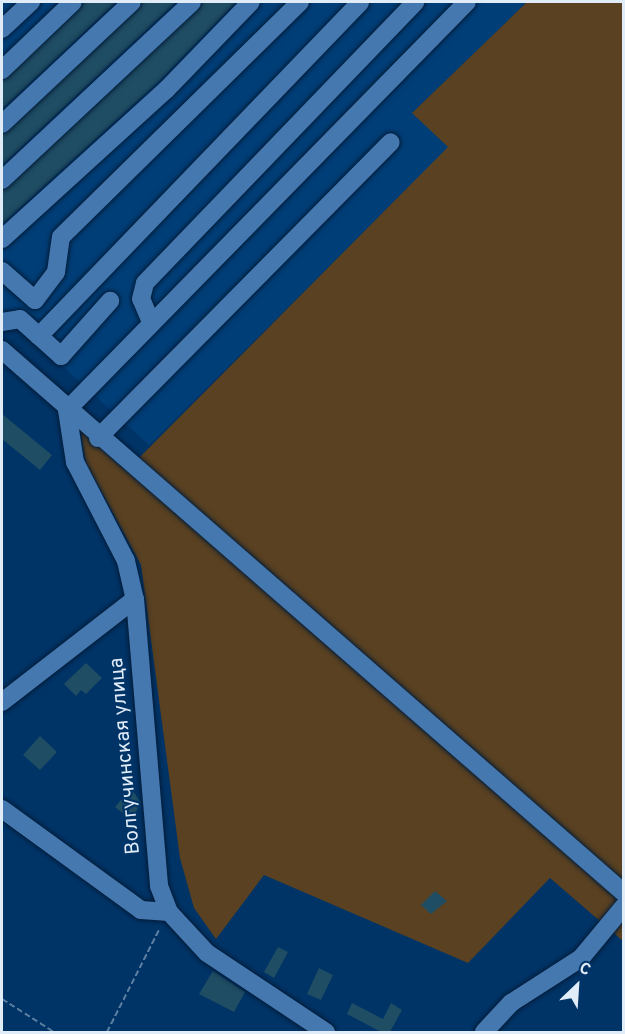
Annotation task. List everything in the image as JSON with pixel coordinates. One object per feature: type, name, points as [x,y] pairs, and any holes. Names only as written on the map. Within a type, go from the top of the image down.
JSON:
[{"type":"street","points":[[2,30],[31,2]]},
{"type":"street","points":[[2,70],[73,2]]},
{"type":"street","points":[[2,124],[132,2]]},
{"type":"street","points":[[2,180],[192,2]]},
{"type":"street","points":[[2,239],[166,90],[251,2]]},
{"type":"street","points":[[2,322],[20,319],[56,272],[61,237],[300,2]]},
{"type":"street","points":[[39,336],[360,2]]},
{"type":"street","points":[[151,322],[141,299],[145,283],[415,2]]},
{"type":"street","points":[[67,410],[467,2]]},
{"type":"street","points":[[98,438],[391,142]]},
{"type":"street","points":[[2,271],[35,300]]},
{"type":"street","points":[[20,319],[61,356],[110,301]]},
{"type":"street","points":[[2,350],[98,438],[624,893]]},
{"type":"street","name":"Волгучинская улица","points":[[67,410],[75,462],[126,561],[135,599],[159,886],[169,912],[207,953],[326,1032]]},
{"type":"street","points":[[2,702],[135,599]]},
{"type":"street","points":[[2,809],[141,910],[169,912]]},
{"type":"street","points":[[484,1032],[511,1003],[581,958],[624,906]]},
{"type":"path","points":[[107,1032],[169,912]]},
{"type":"path","points":[[2,999],[54,1032]]},
{"type":"shaded area","points":[[2,2],[527,2],[413,112],[449,147],[149,445],[2,311]]},
{"type":"shaded area","points":[[527,2],[623,2],[623,941],[550,878],[468,963],[264,875],[216,939],[194,908],[180,858],[141,565],[86,463],[80,429],[126,471],[448,147],[412,113]]},
{"type":"building","points":[[85,2],[116,2],[2,109],[2,81]]},
{"type":"building","points":[[143,2],[176,2],[2,165],[2,135]]},
{"type":"building","points":[[204,2],[236,2],[158,82],[2,224],[2,191]]},
{"type":"building","points":[[2,414],[52,455],[40,470],[2,439]]},
{"type":"building","points":[[86,663],[102,678],[86,694],[81,690],[76,696],[64,684]]},
{"type":"building","points":[[40,736],[57,752],[40,770],[23,755]]},
{"type":"building","points":[[131,788],[141,803],[131,820],[115,807]]},
{"type":"building","points":[[435,891],[447,901],[431,914],[421,905]]},
{"type":"building","points":[[278,947],[288,952],[274,978],[264,972]]},
{"type":"building","points":[[319,968],[333,975],[321,1000],[307,994]]},
{"type":"building","points":[[213,971],[245,992],[234,1012],[199,994]]},
{"type":"building","points":[[352,1003],[383,1019],[391,1003],[402,1010],[390,1032],[381,1032],[347,1014]]}]
